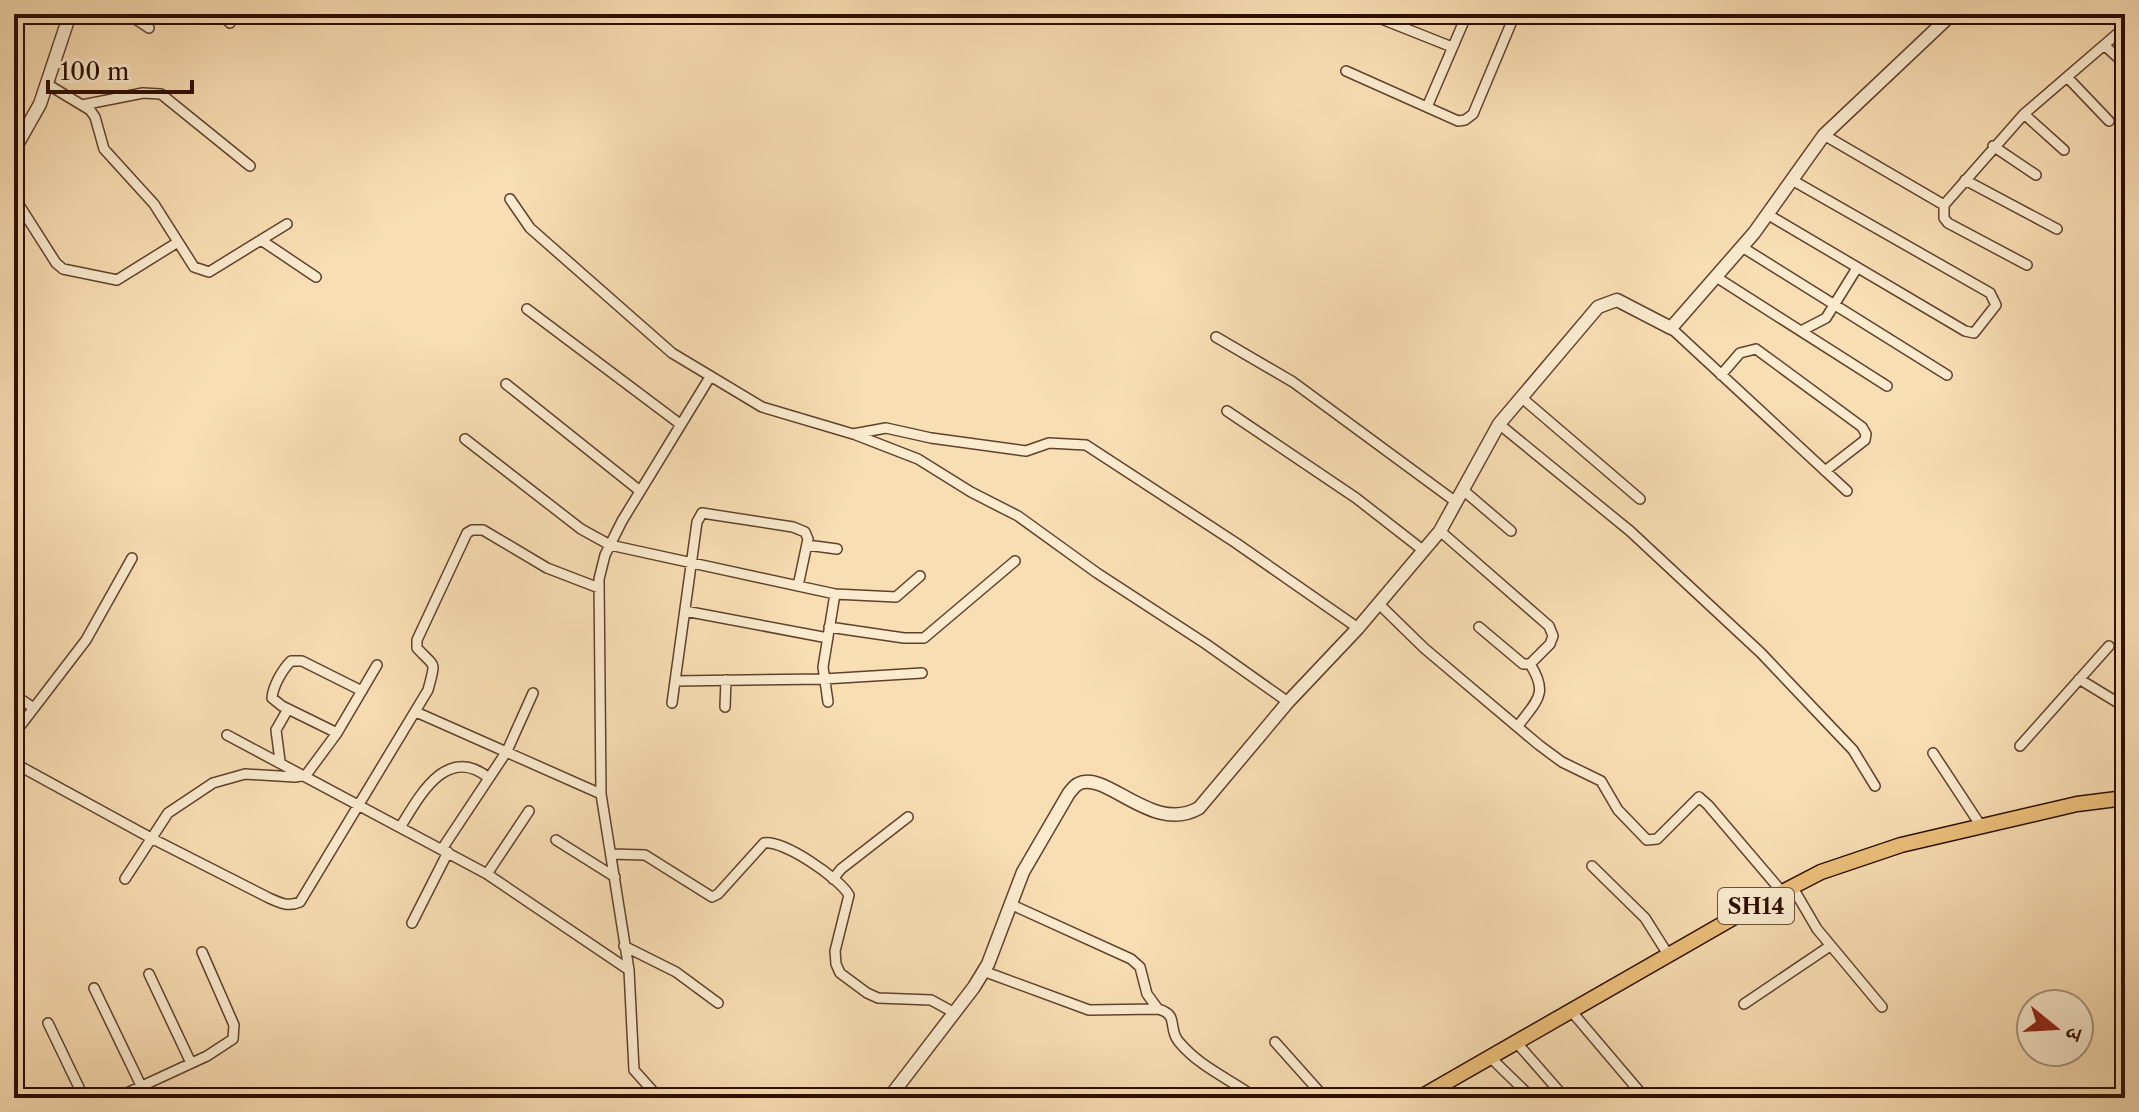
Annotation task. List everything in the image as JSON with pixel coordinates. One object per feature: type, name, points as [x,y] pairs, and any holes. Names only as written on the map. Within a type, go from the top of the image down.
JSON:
[{"type":"main road","name":"SH14","points":[[1419,1098],[1740,914],[1821,872],[1901,845],[2077,804],[2125,798]]},
{"type":"street","points":[[15,146],[34,118],[69,14]]},
{"type":"street","points":[[128,14],[149,28]]},
{"type":"street","points":[[220,14],[230,23]]},
{"type":"street","points":[[1369,14],[1452,47]]},
{"type":"street","points":[[1427,107],[1467,14]]},
{"type":"street","points":[[1346,71],[1458,121],[1465,120],[1473,114],[1515,14]]},
{"type":"street","points":[[1671,328],[1742,247],[1824,135],[1952,14]]},
{"type":"street","points":[[2027,265],[1948,223],[1944,218],[1944,205],[2024,114],[2125,27]]},
{"type":"street","points":[[2104,45],[2125,64]]},
{"type":"street","points":[[2067,77],[2109,121]]},
{"type":"street","points":[[47,84],[82,105],[95,117],[104,149],[154,204],[191,263],[209,272],[287,224]]},
{"type":"street","points":[[82,105],[143,93],[161,94],[250,166]]},
{"type":"street","points":[[2024,114],[2064,150]]},
{"type":"street","points":[[1824,135],[1944,205]]},
{"type":"street","points":[[1993,146],[2036,175]]},
{"type":"street","points":[[1767,214],[1970,333],[1979,329],[1996,305],[1987,291],[1792,180]]},
{"type":"street","points":[[1965,180],[2057,229]]},
{"type":"street","points":[[14,197],[28,215],[51,257],[63,269],[117,280],[178,242]]},
{"type":"street","points":[[510,199],[530,228],[672,353],[762,407],[903,451],[1018,516],[1288,702]]},
{"type":"street","points":[[261,240],[316,277]]},
{"type":"street","points":[[1742,247],[1947,375]]},
{"type":"street","points":[[1801,331],[1821,323],[1836,306],[1857,268]]},
{"type":"street","points":[[1716,277],[1887,386]]},
{"type":"street","points":[[889,1098],[983,971],[1036,847],[1069,793],[1079,783],[1091,782],[1160,813],[1175,816],[1199,808],[1288,702],[1358,628],[1440,531],[1499,424],[1598,307],[1608,301],[1627,302],[1671,328],[1847,491]]},
{"type":"street","points":[[527,309],[680,424]]},
{"type":"street","points":[[1216,337],[1293,382],[1511,531]]},
{"type":"street","points":[[1721,375],[1740,353],[1756,349],[1862,427],[1865,440],[1825,471]]},
{"type":"street","points":[[659,1098],[634,1070],[629,970],[601,794],[599,588],[610,545],[710,377]]},
{"type":"street","points":[[506,384],[640,491]]},
{"type":"street","points":[[1522,398],[1640,499]]},
{"type":"street","points":[[1227,411],[1356,498],[1424,551]]},
{"type":"street","points":[[1499,424],[1630,531],[1761,653],[1844,739],[1875,786]]},
{"type":"street","points":[[853,434],[886,428],[931,438],[1026,451],[1049,443],[1086,445],[1358,628]]},
{"type":"street","points":[[465,439],[581,529],[610,545],[835,594],[896,597],[920,576]]},
{"type":"street","points":[[672,703],[697,522],[702,513],[801,529],[808,535],[798,586]]},
{"type":"street","points":[[14,763],[269,898],[294,904],[300,902],[428,690],[434,665],[417,648],[417,640],[467,533],[483,530],[547,568],[599,588]]},
{"type":"street","points":[[1440,531],[1552,630],[1552,641],[1530,664]]},
{"type":"street","points":[[807,545],[837,549]]},
{"type":"street","points":[[14,734],[86,640],[132,558]]},
{"type":"street","points":[[829,627],[924,638],[1015,561]]},
{"type":"street","points":[[828,702],[824,679],[835,594]]},
{"type":"street","points":[[1379,604],[1424,648],[1562,762],[1601,781],[1618,810],[1647,840],[1657,839],[1693,801],[1699,797],[1703,799],[1788,891],[1882,1007]]},
{"type":"street","points":[[685,611],[828,638]]},
{"type":"street","points":[[1479,627],[1518,660],[1530,664],[1539,679],[1540,695],[1518,726]]},
{"type":"street","points":[[2020,746],[2109,646]]},
{"type":"street","points":[[337,733],[277,703],[272,694],[291,661],[308,663],[362,691]]},
{"type":"street","points":[[125,879],[168,813],[213,783],[245,774],[306,775],[337,733],[377,665]]},
{"type":"street","points":[[675,681],[824,679],[922,673]]},
{"type":"street","points":[[2079,679],[2123,703]]},
{"type":"street","points":[[725,707],[726,680]]},
{"type":"street","points":[[412,923],[445,850],[507,751],[533,693]]},
{"type":"street","points":[[14,695],[34,708]]},
{"type":"street","points":[[280,761],[276,730],[288,709]]},
{"type":"street","points":[[416,712],[601,794]]},
{"type":"street","points":[[227,735],[487,874],[629,970]]},
{"type":"street","points":[[1933,753],[1981,826]]},
{"type":"street","points":[[401,826],[427,784],[448,771],[470,766],[489,778]]},
{"type":"street","points":[[487,874],[529,811]]},
{"type":"street","points":[[833,879],[841,869],[908,817]]},
{"type":"street","points":[[556,840],[615,877]]},
{"type":"street","points":[[611,854],[645,855],[712,897],[764,843],[770,842],[807,861],[849,895],[835,951],[840,973],[878,998],[931,1000],[953,1012]]},
{"type":"street","points":[[1592,866],[1645,918],[1669,956]]},
{"type":"street","points":[[1010,904],[1131,959],[1140,967],[1147,994],[1158,1009]]},
{"type":"street","points":[[624,946],[676,972],[718,1003]]},
{"type":"street","points":[[1744,1004],[1830,946]]},
{"type":"street","points":[[116,1098],[227,1045],[233,1039],[235,1031],[202,952]]},
{"type":"street","points":[[983,971],[1089,1010],[1158,1009],[1168,1012],[1172,1017],[1174,1036],[1200,1063],[1256,1098]]},
{"type":"street","points":[[149,974],[191,1063]]},
{"type":"street","points":[[94,988],[147,1098]]},
{"type":"street","points":[[1572,1012],[1645,1098]]},
{"type":"street","points":[[48,1023],[84,1098]]},
{"type":"street","points":[[1275,1042],[1325,1098]]},
{"type":"street","points":[[1517,1043],[1565,1098]]},
{"type":"street","points":[[1491,1058],[1532,1098]]}]
